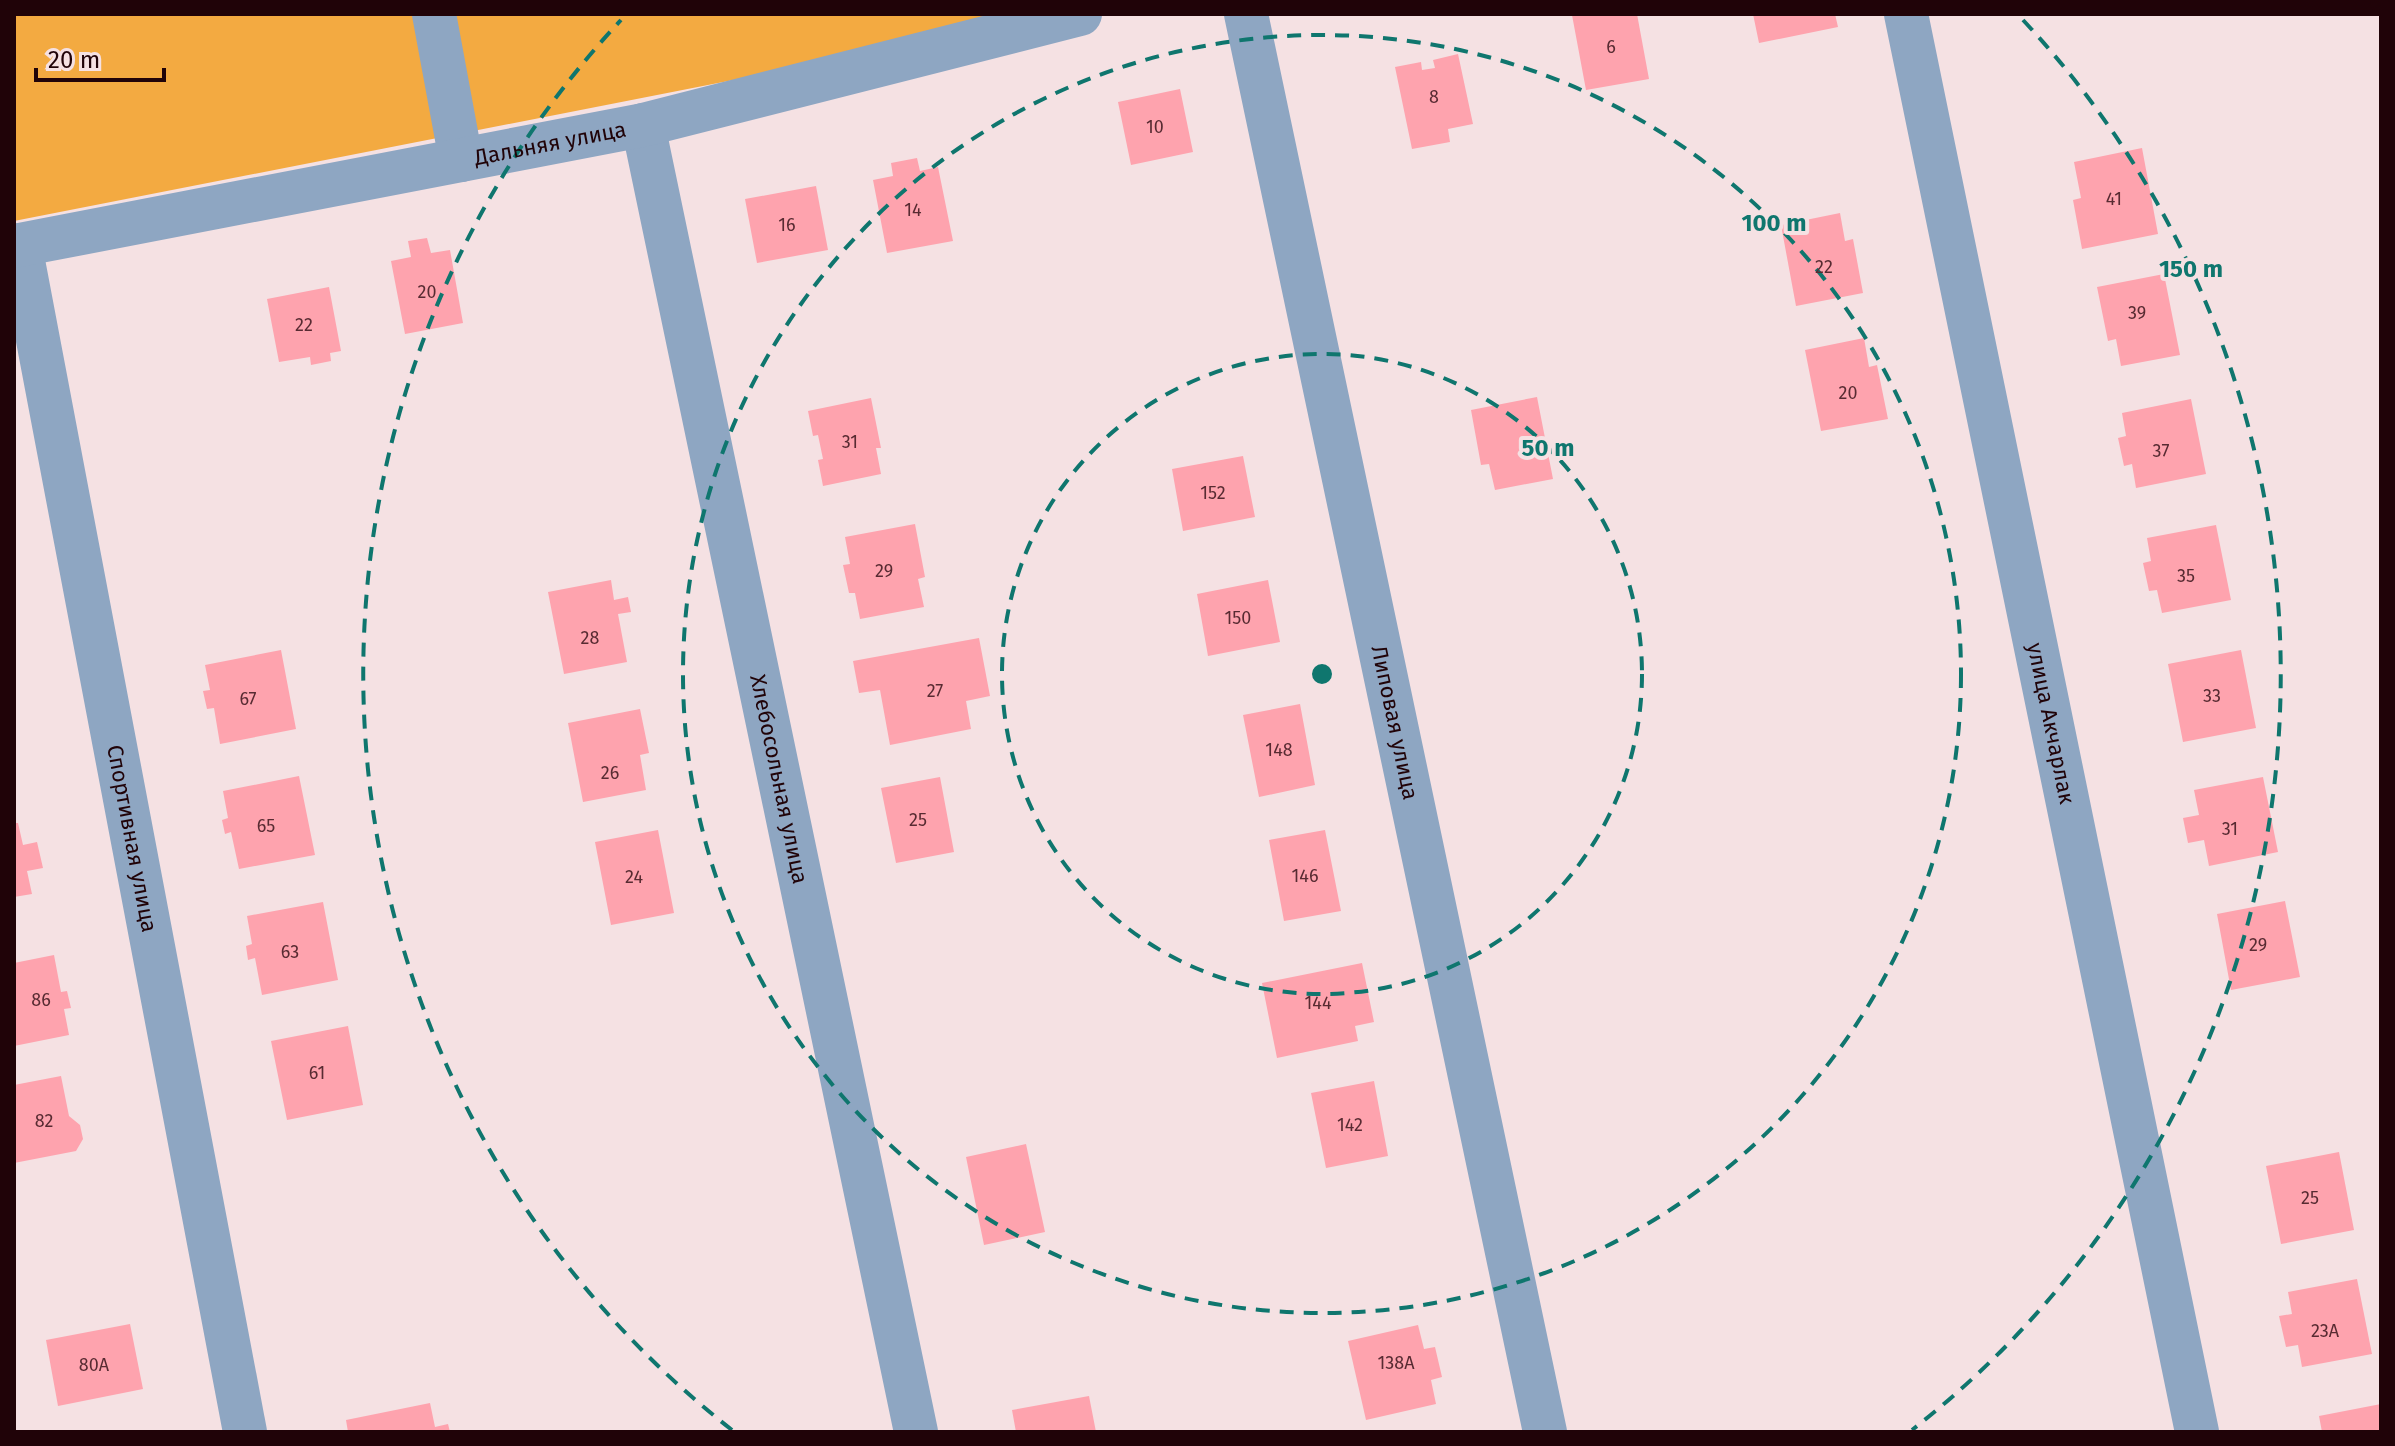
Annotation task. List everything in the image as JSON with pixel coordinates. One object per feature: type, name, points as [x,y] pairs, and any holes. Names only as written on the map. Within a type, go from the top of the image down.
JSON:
[{"type":"street","points":[[434,14],[461,160]]},
{"type":"street","name":"Липовая улица","points":[[1246,14],[1545,1432]]},
{"type":"street","name":"улица Акчарлак","points":[[1906,14],[2197,1432]]},
{"type":"street","name":"Дальняя улица","points":[[17,246],[643,125],[1075,15]]},
{"type":"street","name":"Хлебосольная улица","points":[[643,125],[916,1432]]},
{"type":"street","name":"Спортивная улица","points":[[17,246],[245,1432]]},
{"type":"shaded area","points":[[14,14],[1070,14],[14,221]]},
{"type":"building","points":[[1637,14],[1649,79],[1586,90],[1572,15]]},
{"type":"building","points":[[1753,14],[1835,14],[1838,27],[1759,43]]},
{"type":"building","points":[[1458,54],[1473,124],[1448,129],[1450,142],[1412,149],[1395,67],[1421,62],[1422,70],[1435,68],[1433,60]]},
{"type":"building","points":[[1180,89],[1193,152],[1131,165],[1118,102]]},
{"type":"building","points":[[2142,148],[2158,234],[2082,249],[2073,200],[2081,198],[2074,162]]},
{"type":"building","points":[[917,158],[920,171],[938,167],[953,241],[887,253],[873,180],[893,176],[891,163]]},
{"type":"building","points":[[816,186],[828,250],[757,263],[745,199]]},
{"type":"building","points":[[1840,213],[1845,241],[1853,239],[1863,293],[1796,306],[1781,225]]},
{"type":"building","points":[[427,238],[431,253],[450,250],[463,323],[405,334],[391,261],[411,257],[408,241]]},
{"type":"building","points":[[2164,274],[2180,355],[2121,366],[2116,339],[2108,341],[2097,287]]},
{"type":"building","points":[[329,287],[341,351],[330,353],[331,361],[311,365],[310,357],[279,362],[267,299]]},
{"type":"building","points":[[1864,338],[1869,367],[1877,365],[1888,419],[1821,431],[1805,350]]},
{"type":"building","points":[[1537,397],[1553,479],[1495,490],[1489,464],[1481,465],[1471,410]]},
{"type":"building","points":[[871,398],[881,448],[876,448],[881,474],[823,486],[818,460],[823,459],[818,435],[813,436],[808,411]]},
{"type":"building","points":[[2191,399],[2206,474],[2136,488],[2132,464],[2124,466],[2118,438],[2126,436],[2122,413]]},
{"type":"building","points":[[1243,456],[1255,517],[1183,531],[1172,469]]},
{"type":"building","points":[[915,524],[925,577],[918,579],[924,607],[860,619],[855,593],[849,593],[843,565],[850,564],[845,537]]},
{"type":"building","points":[[2216,525],[2231,600],[2162,613],[2157,590],[2149,591],[2143,563],[2151,561],[2147,538]]},
{"type":"building","points":[[611,580],[614,600],[628,597],[631,612],[618,614],[627,662],[564,674],[548,592]]},
{"type":"building","points":[[1268,580],[1280,642],[1208,656],[1197,594]]},
{"type":"building","points":[[979,638],[990,696],[966,701],[971,729],[890,745],[880,690],[859,693],[853,661]]},
{"type":"building","points":[[281,650],[296,729],[220,744],[214,708],[207,709],[203,691],[210,690],[205,665]]},
{"type":"building","points":[[2241,650],[2256,728],[2183,742],[2168,664]]},
{"type":"building","points":[[1300,704],[1315,785],[1259,797],[1243,715]]},
{"type":"building","points":[[640,709],[649,753],[640,755],[646,790],[583,802],[568,723]]},
{"type":"building","points":[[299,776],[315,855],[239,869],[231,832],[225,834],[222,820],[228,818],[223,791]]},
{"type":"building","points":[[940,777],[954,852],[896,863],[881,788]]},
{"type":"building","points":[[2263,777],[2278,852],[2209,866],[2204,840],[2188,843],[2183,818],[2199,815],[2194,790]]},
{"type":"building","points":[[14,823],[18,823],[23,845],[37,842],[43,868],[27,871],[32,894],[14,897]]},
{"type":"building","points":[[658,830],[674,913],[611,925],[595,842]]},
{"type":"building","points":[[1325,830],[1341,911],[1284,921],[1269,840]]},
{"type":"building","points":[[2285,901],[2300,977],[2231,990],[2217,914]]},
{"type":"building","points":[[323,902],[338,980],[262,995],[255,958],[248,960],[246,946],[252,944],[247,916]]},
{"type":"building","points":[[54,955],[61,992],[67,991],[71,1008],[64,1009],[69,1035],[14,1046],[14,963]]},
{"type":"building","points":[[1362,963],[1374,1022],[1355,1026],[1358,1041],[1277,1058],[1262,983]]},
{"type":"building","points":[[348,1026],[363,1105],[287,1120],[271,1041]]},
{"type":"building","points":[[61,1076],[69,1116],[80,1125],[83,1139],[76,1151],[14,1163],[14,1085]]},
{"type":"building","points":[[1374,1081],[1388,1156],[1326,1168],[1311,1093]]},
{"type":"building","points":[[1026,1144],[1045,1232],[984,1245],[966,1157]]},
{"type":"building","points":[[2339,1152],[2354,1230],[2281,1244],[2266,1166]]},
{"type":"building","points":[[2357,1279],[2372,1354],[2302,1367],[2298,1345],[2286,1347],[2279,1316],[2292,1314],[2288,1292]]},
{"type":"building","points":[[130,1324],[143,1389],[58,1406],[46,1340]]},
{"type":"building","points":[[1418,1325],[1424,1349],[1435,1347],[1442,1377],[1431,1380],[1436,1404],[1366,1420],[1348,1341]]},
{"type":"building","points":[[1089,1396],[1096,1432],[1016,1432],[1012,1410]]},
{"type":"building","points":[[430,1403],[435,1427],[448,1424],[450,1432],[348,1432],[346,1420]]},
{"type":"building","points":[[2381,1404],[2381,1432],[2322,1432],[2319,1416]]}]
